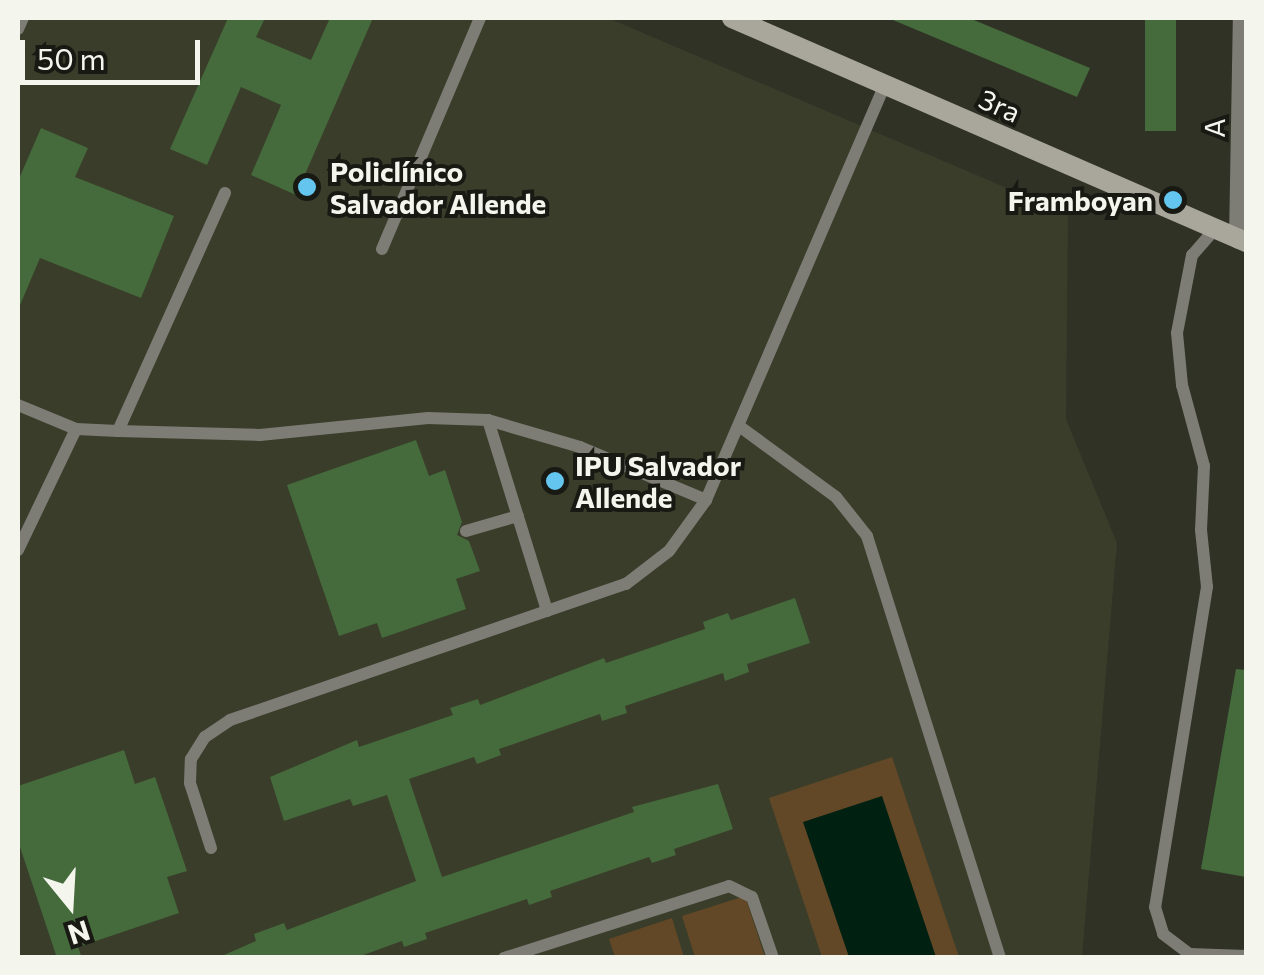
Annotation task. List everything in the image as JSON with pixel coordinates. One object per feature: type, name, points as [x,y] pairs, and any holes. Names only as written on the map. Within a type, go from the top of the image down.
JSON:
[{"type":"street","name":"3ra","points":[[732,18],[1243,240]]},
{"type":"street","name":"A","points":[[1243,18],[1243,240]]},
{"type":"lane","points":[[18,29],[23,18]]},
{"type":"lane","points":[[382,249],[480,18]]},
{"type":"lane","points":[[211,848],[190,783],[191,759],[205,737],[230,720],[626,584],[669,551],[706,500],[885,84]]},
{"type":"lane","points":[[118,431],[225,193]]},
{"type":"lane","points":[[1215,229],[1192,255],[1177,333],[1182,385],[1204,466],[1201,530],[1207,586],[1155,907],[1163,934],[1190,954],[1246,956]]},
{"type":"lane","points":[[18,405],[76,429],[118,431],[260,435],[428,418],[488,420],[580,447],[706,500]]},
{"type":"lane","points":[[488,420],[548,611]]},
{"type":"lane","points":[[740,426],[836,497],[868,536],[1000,958]]},
{"type":"lane","points":[[18,550],[76,429]]},
{"type":"lane","points":[[466,531],[518,516]]},
{"type":"lane","points":[[504,958],[729,886],[752,897],[772,958]]},
{"type":"shaded area","name":"IPU Salvador Allende","points":[[18,18],[608,18],[1068,214],[1066,419],[1117,543],[1082,957],[18,957]]},
{"type":"shaded area","points":[[892,757],[959,957],[822,957],[769,798]]},
{"type":"shaded area","points":[[882,796],[936,957],[849,957],[803,822]]},
{"type":"shaded area","points":[[745,896],[765,957],[695,957],[682,916]]},
{"type":"shaded area","points":[[672,918],[684,957],[615,957],[609,939]]},
{"type":"building","points":[[228,18],[265,18],[256,37],[311,60],[330,18],[373,18],[296,195],[251,175],[281,105],[241,87],[207,165],[170,149]]},
{"type":"building","points":[[888,18],[969,18],[1090,68],[1077,97]]},
{"type":"building","points":[[1145,18],[1176,18],[1176,131],[1145,131]]},
{"type":"building","points":[[41,128],[88,148],[75,177],[174,216],[141,298],[40,258],[18,310],[18,181]]},
{"type":"building","points":[[416,440],[429,476],[445,470],[462,522],[457,535],[469,541],[480,571],[456,579],[466,609],[382,638],[377,623],[339,636],[287,485]]},
{"type":"building","points":[[795,598],[810,643],[747,664],[749,672],[725,681],[723,673],[625,706],[627,713],[602,721],[600,714],[499,749],[501,755],[477,764],[474,757],[409,779],[442,877],[634,812],[632,807],[718,784],[733,829],[674,849],[676,855],[652,863],[649,857],[550,891],[552,897],[529,905],[527,899],[425,933],[427,939],[404,947],[402,941],[355,958],[217,958],[256,941],[254,934],[284,923],[287,930],[416,881],[387,795],[353,806],[350,799],[284,821],[270,777],[357,740],[359,747],[453,715],[450,708],[478,699],[480,705],[604,658],[606,663],[705,629],[703,622],[728,613],[731,620]]},
{"type":"building","points":[[1236,669],[1246,670],[1246,877],[1201,869]]},
{"type":"building","points":[[124,750],[135,784],[155,777],[187,871],[167,877],[179,913],[78,947],[82,958],[57,958],[18,841],[18,786]]},
{"type":"place","name":"Policlínico Salvador Allende","points":[[307,187]]},
{"type":"place","name":"Framboyan","points":[[1173,200]]},
{"type":"place","name":"IPU Salvador Allende","points":[[555,481]]}]
